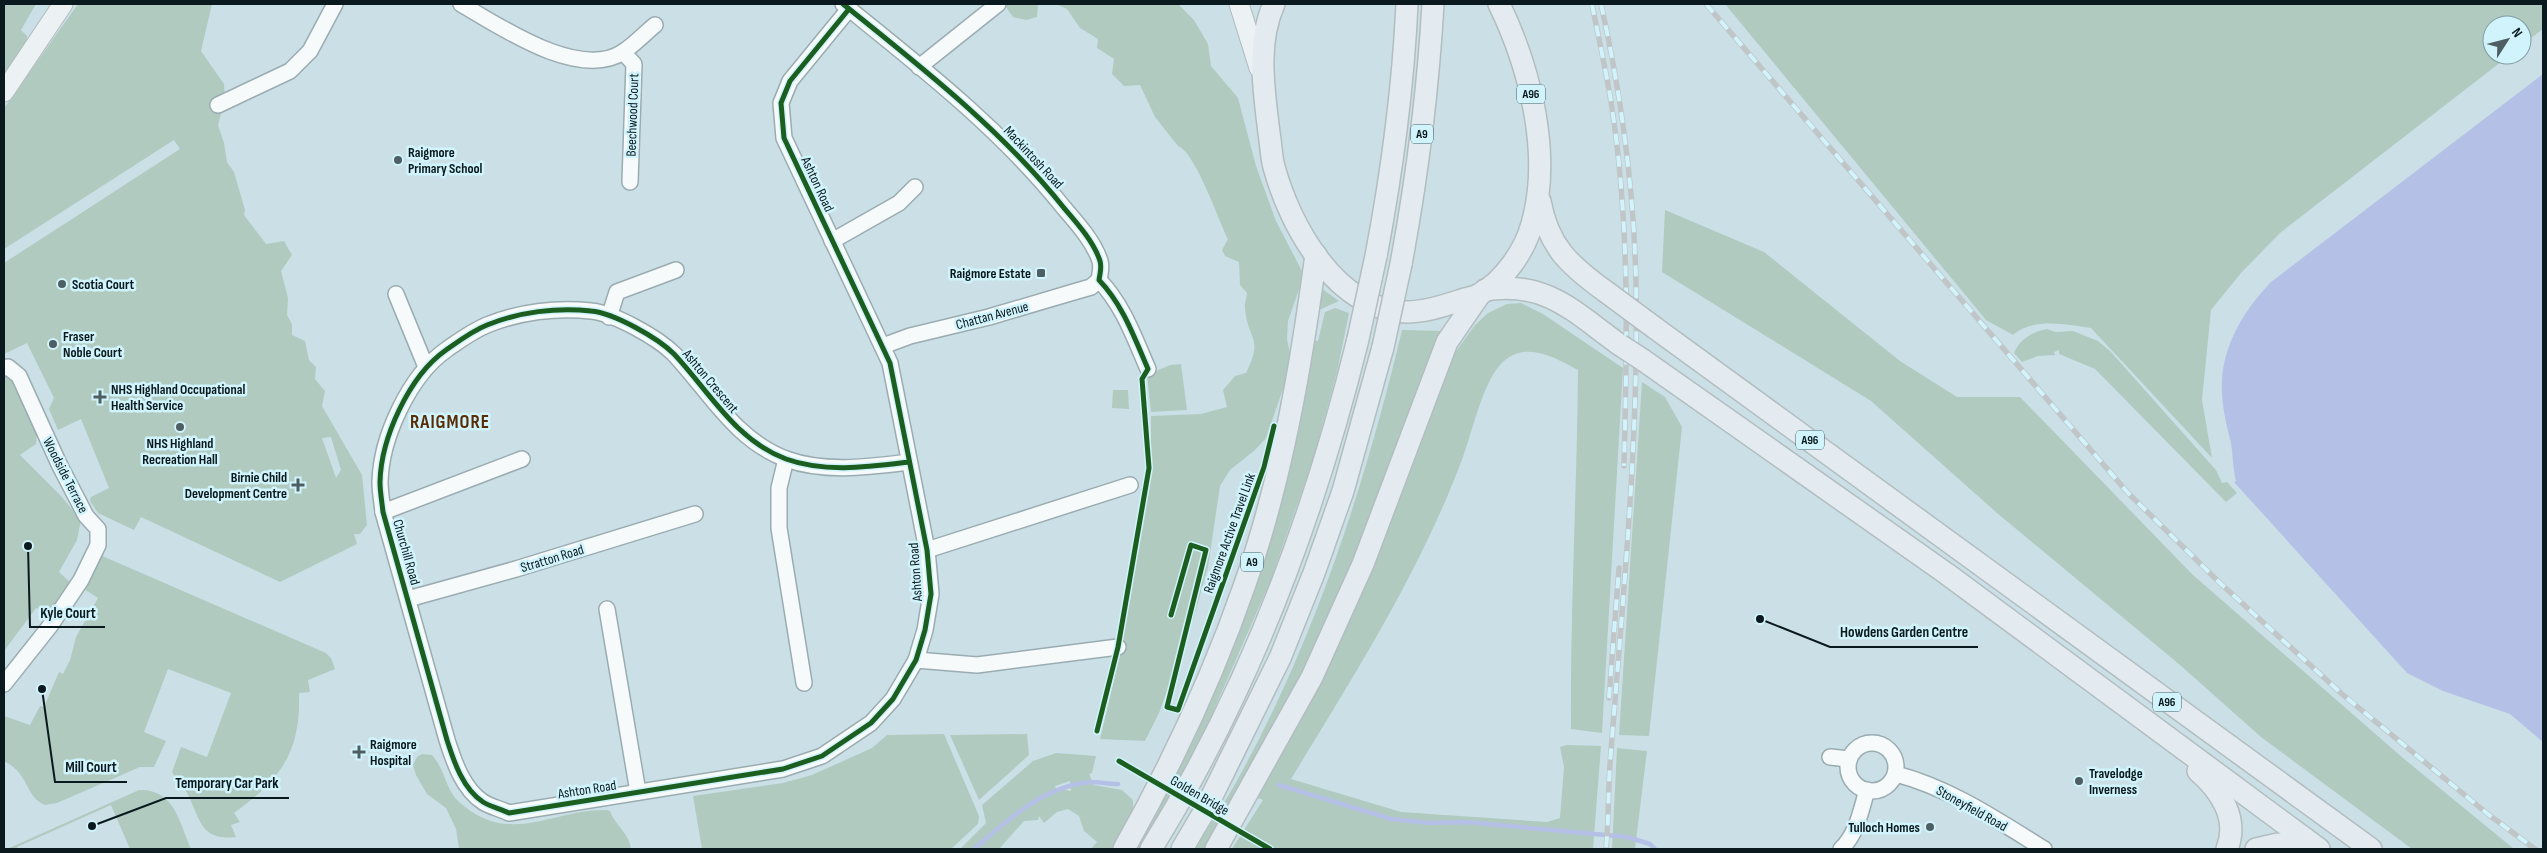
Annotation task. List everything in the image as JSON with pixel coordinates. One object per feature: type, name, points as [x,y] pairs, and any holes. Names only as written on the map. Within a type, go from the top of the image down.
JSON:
[{"type":"highway","name":"A96","points":[[1274,4],[1264,40],[1263,81],[1273,166],[1294,219],[1316,255],[1329,272],[1353,293],[1384,308],[1406,312],[1441,307],[1483,292],[1518,287],[1542,293],[1568,308],[1947,574],[2319,849]]},
{"type":"highway","name":"A9","points":[[1151,849],[1182,799],[1254,650],[1290,564],[1318,485],[1358,339],[1389,188],[1401,98],[1407,4]]},
{"type":"highway","name":"A9","points":[[1182,849],[1205,810],[1280,658],[1314,573],[1343,491],[1383,347],[1401,264],[1414,192],[1424,116],[1433,4]]},
{"type":"highway","name":"A96","points":[[1483,292],[1498,280],[1512,264],[1522,247],[1532,225],[1538,188],[1538,124],[1519,49],[1499,4]]},
{"type":"highway","name":"A96","points":[[1538,188],[1544,220],[1552,239],[1572,265],[1655,328],[2371,849]]},
{"type":"highway","name":"A9","points":[[1124,849],[1156,792],[1197,708],[1246,584],[1278,472],[1305,332],[1316,255]]},
{"type":"highway","points":[[1216,849],[1312,677],[1363,564],[1447,342],[1483,292]]},
{"type":"highway","points":[[2119,701],[2214,788],[2226,806],[2232,824],[2232,834],[2227,849]]},
{"type":"highway","points":[[2256,849],[2278,844],[2302,849]]},
{"type":"main road","points":[[4,92],[63,4]]},
{"type":"main road","points":[[1239,4],[1252,38],[1263,81]]},
{"type":"street","points":[[218,105],[290,71],[310,52],[335,4]]},
{"type":"street","points":[[461,4],[542,50],[588,61],[623,52],[655,25]]},
{"type":"street","points":[[919,67],[998,4]]},
{"type":"street","name":"Mackintosh Road","points":[[846,6],[988,124],[1024,160],[1048,187],[1094,249],[1102,270],[1098,280]]},
{"type":"street","name":"Ashton Road","points":[[408,599],[455,766],[469,788],[483,802],[509,813],[783,769],[822,756],[871,723],[893,699],[916,660],[926,630],[931,594],[927,550],[890,363],[784,138],[781,103],[790,80],[846,6]]},
{"type":"street","name":"Beechwood Court","points":[[623,52],[634,64],[630,182]]},
{"type":"street","points":[[832,241],[899,203],[915,187]]},
{"type":"street","points":[[609,317],[616,292],[676,270]]},
{"type":"street","points":[[1098,280],[1114,295],[1148,369]]},
{"type":"street","name":"Chattan Avenue","points":[[883,346],[910,336],[989,317],[1091,287],[1098,280]]},
{"type":"street","points":[[396,294],[426,367]]},
{"type":"street","name":"Ashton Crescent","points":[[383,512],[380,481],[384,454],[407,396],[426,367],[470,333],[487,324],[531,312],[592,310],[634,326],[672,353],[728,420],[754,442],[786,459],[830,468],[862,468],[909,462]]},
{"type":"street","name":"Woodside Terrace","points":[[4,368],[8,367],[19,376],[59,464],[86,516],[98,530],[98,545],[81,580],[4,684]]},
{"type":"street","points":[[383,512],[522,459]]},
{"type":"street","points":[[786,459],[779,488],[779,528],[804,683]]},
{"type":"street","name":"Ashton Road","points":[[927,550],[1130,485]]},
{"type":"street","name":"Churchill Road","points":[[383,512],[408,599]]},
{"type":"street","name":"Stratton Road","points":[[408,599],[516,569],[695,514]]},
{"type":"street","points":[[606,609],[638,792]]},
{"type":"street","points":[[916,660],[977,664],[1118,647]]},
{"type":"street","points":[[1876,736],[1893,754],[1896,760],[1896,774],[1893,780],[1882,789],[1867,790],[1854,782],[1848,767],[1849,759],[1857,748],[1876,736]]},
{"type":"street","points":[[1830,757],[1849,759]]},
{"type":"street","name":"Stoneyfield Road","points":[[1896,774],[1921,781],[1956,798],[2044,849]]},
{"type":"street","points":[[1841,849],[1852,835],[1867,790]]},
{"type":"green space","points":[[4,4],[36,4],[21,30],[27,36],[27,58],[4,89]]},
{"type":"green space","points":[[78,4],[212,4],[201,51],[224,84],[225,98],[218,125],[224,143],[227,162],[234,172],[245,210],[244,215],[266,244],[284,241],[292,255],[281,271],[288,298],[287,315],[292,324],[292,335],[305,341],[309,360],[316,367],[315,379],[325,391],[322,406],[362,475],[367,525],[360,534],[354,534],[357,544],[280,582],[141,517],[134,530],[98,513],[90,501],[91,497],[109,488],[81,419],[58,430],[49,409],[54,398],[27,343],[4,354],[4,263],[180,149],[174,140],[4,249],[4,108]],"holes":[[[331,437],[341,470],[336,478],[322,438]]]},
{"type":"green space","points":[[1008,4],[1038,4],[1037,17],[1026,20],[1013,17],[1006,7]]},
{"type":"green space","points":[[1056,4],[1178,4],[1194,20],[1208,44],[1211,66],[1238,98],[1256,166],[1276,221],[1304,275],[1288,321],[1287,339],[1292,363],[1266,438],[1255,450],[1230,470],[1220,486],[1208,567],[1193,620],[1159,713],[1145,741],[1100,739],[1115,676],[1151,467],[1151,416],[1201,414],[1227,407],[1223,390],[1235,376],[1246,373],[1254,352],[1254,345],[1245,308],[1247,293],[1240,285],[1239,262],[1225,256],[1222,250],[1228,239],[1206,187],[1192,160],[1155,117],[1140,85],[1124,86],[1112,74],[1114,59],[1097,48],[1098,39],[1080,28],[1067,9]]},
{"type":"green space","points":[[1725,4],[2543,4],[2543,29],[2532,37],[2532,15],[2482,15],[2482,65],[2497,65],[2280,233],[2241,273],[2211,310],[2202,400],[2212,458],[2091,328],[2061,324],[2040,324],[2021,329],[2013,335],[1986,320]]},
{"type":"green space","points":[[1665,210],[1764,252],[1900,361],[1957,397],[2020,397],[2193,575],[2403,758],[2514,849],[2412,849],[2261,737],[2180,665],[1997,513],[1871,401],[1662,272]]},
{"type":"green space","points":[[1321,288],[1339,301],[1317,311]]},
{"type":"green space","points":[[1521,303],[1543,314],[1623,368],[1602,733],[1571,729],[1578,370],[1551,357],[1532,352],[1522,352],[1504,361],[1491,379],[1480,404],[1464,454],[1447,497],[1408,580],[1363,660],[1291,779],[1401,812],[1547,822],[1560,818],[1564,767],[1560,747],[1567,745],[1601,746],[1593,849],[1232,849],[1263,800],[1256,797],[1358,600],[1405,486],[1454,354],[1475,325],[1488,313],[1507,304]]},
{"type":"green space","points":[[1335,308],[1349,313],[1337,372],[1313,460],[1270,582],[1184,778],[1142,849],[1138,849],[1139,842],[1195,737],[1249,607],[1313,341],[1318,341],[1325,312]]},
{"type":"green space","points":[[2047,329],[2055,332],[2073,331],[2098,341],[2111,352],[2216,470],[2222,483],[2227,482],[2237,493],[2226,502],[2095,369],[2059,354],[2059,350],[2054,352],[2055,355],[2038,356],[2022,362],[2014,353],[2023,340],[2036,332]]},
{"type":"green space","points":[[1402,330],[1444,331],[1337,606],[1287,711],[1208,849],[1195,849],[1235,784],[1267,722],[1315,613],[1355,501],[1388,387]]},
{"type":"green space","points":[[1181,364],[1187,410],[1151,412],[1147,375],[1170,365]]},
{"type":"green space","points":[[4,376],[11,379],[37,433],[36,444],[20,455],[61,496],[81,520],[77,540],[59,572],[71,583],[51,614],[36,608],[4,651]]},
{"type":"green space","points":[[1642,382],[1665,397],[1682,427],[1649,736],[1619,735]]},
{"type":"green space","points":[[1113,390],[1128,390],[1129,409],[1112,408]]},
{"type":"green space","points":[[100,555],[326,653],[331,658],[335,669],[308,680],[310,692],[299,693],[299,714],[296,732],[292,748],[285,762],[276,776],[264,788],[234,813],[240,822],[231,825],[236,837],[216,836],[204,827],[186,792],[172,772],[181,747],[207,757],[231,693],[168,669],[144,732],[166,741],[154,767],[140,767],[57,803],[45,805],[33,796],[18,772],[4,761],[4,716],[30,725],[40,706],[44,707],[59,672],[63,674],[70,660],[76,637],[98,598],[84,589]]},
{"type":"green space","points":[[944,734],[979,816],[978,824],[951,849],[702,849],[693,796],[783,783],[812,775],[872,748],[887,735]]},
{"type":"green space","points":[[1027,734],[1029,755],[979,800],[950,735]]},
{"type":"green space","points":[[1617,748],[1647,751],[1635,849],[1612,849]]},
{"type":"green space","points":[[1056,753],[1096,756],[1092,773],[1089,774],[1094,785],[1122,790],[1133,800],[1133,810],[1111,849],[1091,849],[1097,842],[1084,831],[1079,816],[1068,809],[1057,812],[1044,823],[1039,816],[1038,820],[1024,821],[999,849],[960,849],[986,823],[982,805],[1033,761]],"holes":[[[1070,781],[1071,791],[1056,788],[1055,786]]]},
{"type":"green space","points":[[422,754],[432,755],[440,766],[454,796],[477,815],[495,822],[513,824],[531,823],[587,811],[607,810],[610,811],[628,838],[631,849],[459,849],[456,829],[446,808],[427,794],[416,775],[413,765],[417,757]]},
{"type":"green space","points":[[139,790],[151,791],[161,795],[168,801],[179,818],[191,849],[130,849],[111,805],[17,847],[17,849],[7,849]]},
{"type":"water","points":[[2543,74],[2543,742],[2510,714],[2443,691],[2407,673],[2234,482],[2236,481],[2232,448],[2224,413],[2222,378],[2224,363],[2234,333],[2251,306],[2271,282]]},
{"type":"waterway","points":[[974,849],[1027,806],[1057,790],[1091,782],[1118,784]]},
{"type":"waterway","points":[[1279,785],[1391,819],[1431,823],[1466,822],[1627,837],[1650,844],[1655,849]]},
{"type":"railway","points":[[1592,4],[1611,101],[1622,203],[1626,290],[1624,466]]},
{"type":"railway","points":[[1601,4],[1615,72],[1625,142],[1635,248],[1636,283],[1633,459],[1610,763],[1606,849]]},
{"type":"railway","points":[[1706,4],[2128,493],[2221,584],[2342,694],[2489,815],[2535,849]]},
{"type":"railway","points":[[1609,698],[1619,568]]},
{"type":"cycle path","points":[[843,4],[931,75],[987,125],[1040,179],[1074,220],[1097,254],[1101,266],[1099,280],[1115,300],[1133,333],[1148,369],[1142,379],[1149,468],[1118,647],[1097,731]]},
{"type":"cycle path","points":[[849,9],[790,81],[781,103],[784,138],[890,363],[927,550],[931,594],[925,630],[916,660],[893,699],[871,723],[822,756],[783,769],[509,813],[483,802],[470,790],[456,766],[447,740],[383,512],[380,486],[386,446],[400,409],[420,375],[446,350],[481,327],[512,317],[552,310],[578,310],[601,313],[635,327],[667,348],[687,368],[737,427],[768,451],[786,459],[816,466],[847,468],[909,462]]},
{"type":"cycle path","name":"Raigmore Active Travel Link","points":[[1171,615],[1191,545],[1206,550],[1167,707],[1178,710],[1264,467],[1274,426]]},
{"type":"cycle path","name":"Golden Bridge","points":[[1119,761],[1270,849]]},
{"type":"place","name":"Raigmore Primary School","points":[[398,160]]},
{"type":"place","name":"Raigmore Estate","points":[[1041,273]]},
{"type":"place","name":"Scotia Court","points":[[62,284]]},
{"type":"place","name":"Fraser Noble Court","points":[[53,344]]},
{"type":"place","name":"NHS Highland Occupational Health Service","points":[[100,397]]},
{"type":"place","name":"NHS Highland Recreation Hall","points":[[180,427]]},
{"type":"place","name":"Birnie Child Development Centre","points":[[298,485]]},
{"type":"place","name":"Kyle Court","points":[[28,546]]},
{"type":"place","name":"Howdens Garden Centre","points":[[1760,619]]},
{"type":"place","name":"Mill Court","points":[[42,689]]},
{"type":"place","name":"Raigmore Hospital","points":[[359,752]]},
{"type":"place","name":"Travelodge Inverness","points":[[2079,781]]},
{"type":"place","name":"Temporary Car Park","points":[[92,826]]},
{"type":"place","name":"Tulloch Homes","points":[[1930,827]]},
{"type":"district","name":"RAIGMORE","points":[[450,421]]}]
